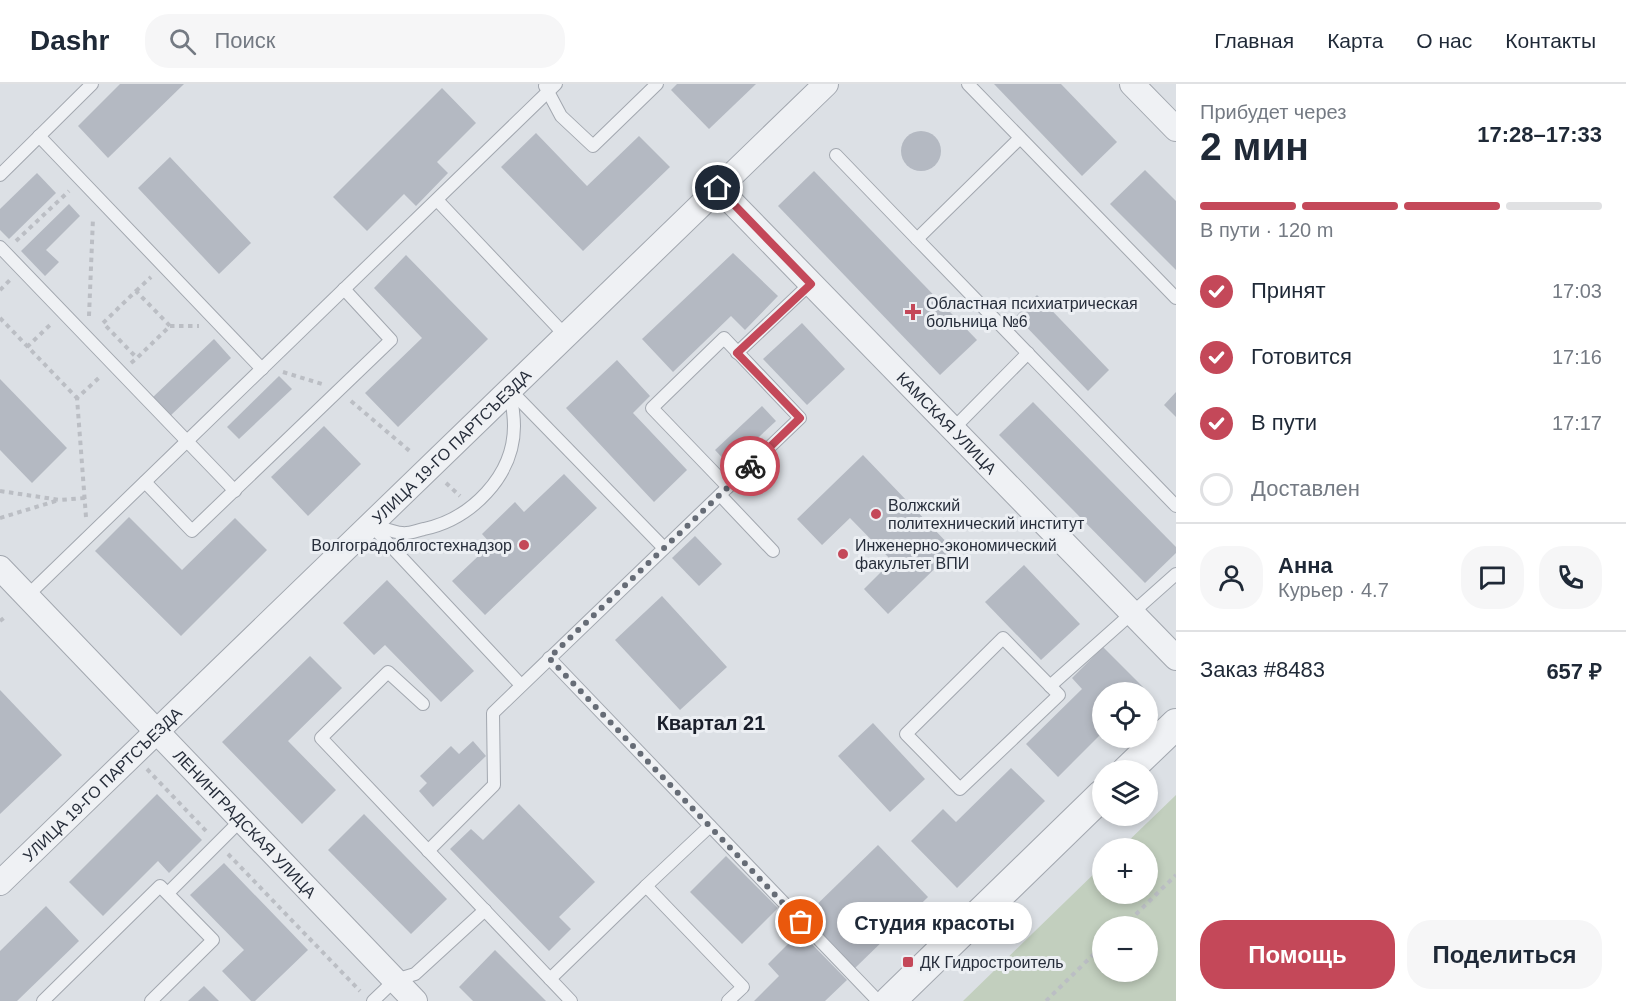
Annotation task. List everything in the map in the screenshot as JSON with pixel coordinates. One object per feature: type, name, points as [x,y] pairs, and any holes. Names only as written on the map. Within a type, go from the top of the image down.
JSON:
[{"type":"street","name":"УЛИЦА 19-ГО ПАРТСЪЕЗДА","points":[[0,884],[826,84]]},
{"type":"street","points":[[1132,84],[1176,129]]},
{"type":"street","name":"КАМСКАЯ УЛИЦА","points":[[718,188],[1176,658]]},
{"type":"street","name":"ЛЕНИНГРАДСКАЯ УЛИЦА","points":[[0,568],[415,1001]]},
{"type":"street","points":[[1138,760],[1176,724]]},
{"type":"street","points":[[890,1001],[1092,805]]},
{"type":"lane","points":[[0,175],[92,84]]},
{"type":"lane","points":[[27,596],[437,200],[549,87],[561,116],[593,146],[657,84]]},
{"type":"lane","points":[[968,84],[1176,298]]},
{"type":"lane","points":[[39,136],[261,369]]},
{"type":"lane","points":[[917,239],[1020,138]]},
{"type":"lane","points":[[836,155],[1176,506]]},
{"type":"lane","points":[[437,200],[566,336]]},
{"type":"lane","points":[[2,250],[235,491]]},
{"type":"lane","points":[[737,353],[811,284]]},
{"type":"lane","points":[[145,482],[192,531],[391,340],[344,289]]},
{"type":"lane","points":[[428,850],[494,785],[493,713],[549,658],[724,491],[800,418],[724,338],[652,408],[724,491],[773,551]]},
{"type":"lane","points":[[953,429],[1028,353]]},
{"type":"lane","points":[[371,525],[404,534],[433,527],[462,515],[482,498],[498,478],[509,453],[514,427],[510,390]]},
{"type":"lane","points":[[510,390],[664,548]]},
{"type":"lane","points":[[371,525],[521,685]]},
{"type":"lane","points":[[1050,686],[1176,574]]},
{"type":"lane","points":[[1003,638],[1050,686],[1059,694],[960,789],[906,734],[1003,638]]},
{"type":"lane","points":[[549,658],[878,1001]]},
{"type":"lane","points":[[423,704],[388,672],[321,738],[571,1001]]},
{"type":"lane","points":[[168,893],[241,819]]},
{"type":"lane","points":[[550,979],[710,826]]},
{"type":"lane","points":[[43,1001],[160,886],[213,940],[151,1001]]},
{"type":"lane","points":[[646,886],[743,987],[728,1001]]},
{"type":"lane","points":[[373,1001],[395,980],[415,974],[485,910]]},
{"type":"path","points":[[2,250],[81,180]]},
{"type":"path","points":[[89,319],[94,194]]},
{"type":"path","points":[[136,291],[170,326],[137,358],[103,323],[136,291]]},
{"type":"path","points":[[27,346],[63,313]]},
{"type":"path","points":[[0,318],[77,398],[88,538]]},
{"type":"path","points":[[77,398],[112,365]]},
{"type":"path","points":[[0,491],[60,500]]},
{"type":"path","points":[[0,518],[60,500],[85,498]]},
{"type":"path","points":[[0,621],[5,617]]},
{"type":"path","points":[[1134,916],[1176,875]]},
{"type":"path","points":[[1046,1001],[1092,956]]},
{"type":"green space","points":[[1176,795],[1176,1001],[963,1001],[1092,876],[1092,904],[1158,904],[1158,838],[1131,838],[1144,826],[1158,826],[1158,812]]},
{"type":"building","points":[[120,84],[184,84],[108,158],[78,126]]},
{"type":"building","points":[[677,84],[756,84],[709,129],[671,90]]},
{"type":"building","points":[[994,84],[1061,84],[1117,142],[1082,176]]},
{"type":"building","points":[[442,88],[476,123],[437,162],[448,173],[416,206],[404,194],[367,231],[333,197]]},
{"type":"building","points":[[921,131],[935,137],[941,151],[935,165],[921,171],[907,165],[901,151],[907,137]]},
{"type":"building","points":[[536,133],[587,186],[639,136],[670,167],[583,251],[501,167]]},
{"type":"building","points":[[170,157],[251,243],[219,274],[138,188]]},
{"type":"building","points":[[1145,170],[1176,201],[1176,270],[1110,204]]},
{"type":"building","points":[[814,171],[977,340],[940,375],[778,206]]},
{"type":"building","points":[[37,173],[56,193],[9,239],[0,230],[0,209]]},
{"type":"building","points":[[69,204],[80,216],[46,250],[59,262],[45,276],[21,251]]},
{"type":"building","points":[[733,253],[778,296],[745,330],[731,316],[673,372],[642,339]]},
{"type":"building","points":[[406,255],[488,339],[398,427],[365,393],[422,338],[374,288]]},
{"type":"building","points":[[1037,295],[1109,370],[1088,391],[1016,316]]},
{"type":"building","points":[[802,323],[845,369],[807,405],[763,359]]},
{"type":"building","points":[[214,339],[231,358],[169,417],[152,398]]},
{"type":"building","points":[[617,360],[650,396],[633,413],[687,470],[654,502],[566,408]]},
{"type":"building","points":[[279,376],[292,389],[239,439],[227,427]]},
{"type":"building","points":[[0,379],[67,448],[32,483],[0,450]]},
{"type":"building","points":[[1176,392],[1176,417],[1164,405]]},
{"type":"building","points":[[1033,402],[1176,547],[1176,553],[1145,583],[999,435]]},
{"type":"building","points":[[762,406],[776,421],[729,465],[715,450]]},
{"type":"building","points":[[324,426],[361,464],[308,516],[271,477]]},
{"type":"building","points":[[863,455],[954,550],[888,614],[864,589],[892,561],[850,518],[822,545],[797,519]]},
{"type":"building","points":[[564,474],[597,508],[485,615],[452,581],[491,544],[482,534],[515,502],[524,512]]},
{"type":"building","points":[[129,517],[182,570],[235,518],[267,550],[181,636],[95,551]]},
{"type":"building","points":[[695,536],[722,564],[699,586],[672,558]]},
{"type":"building","points":[[1024,565],[1080,624],[1041,660],[985,602]]},
{"type":"building","points":[[387,580],[474,671],[441,702],[385,645],[374,655],[343,623]]},
{"type":"building","points":[[662,596],[727,667],[680,710],[615,640]]},
{"type":"building","points":[[1103,647],[1138,682],[1092,682],[1092,743],[1058,777],[1026,744],[1082,689],[1072,678]]},
{"type":"building","points":[[310,656],[342,688],[288,741],[336,790],[302,824],[222,742]]},
{"type":"building","points":[[0,690],[62,755],[0,814]]},
{"type":"building","points":[[873,723],[925,779],[890,812],[838,756]]},
{"type":"building","points":[[473,741],[486,756],[433,807],[419,791],[427,783],[420,776],[451,746],[459,754]]},
{"type":"building","points":[[1011,768],[1045,801],[957,888],[911,841],[943,809],[956,822]]},
{"type":"building","points":[[157,794],[202,840],[169,873],[158,861],[103,916],[69,882]]},
{"type":"building","points":[[519,804],[595,882],[559,917],[571,929],[549,951],[450,849],[471,829],[483,840]]},
{"type":"building","points":[[364,814],[447,899],[411,934],[328,850]]},
{"type":"building","points":[[878,845],[928,897],[854,969],[804,917]]},
{"type":"building","points":[[726,856],[778,908],[742,944],[690,892]]},
{"type":"building","points":[[224,863],[308,950],[255,1001],[251,1001],[222,971],[244,950],[190,895]]},
{"type":"building","points":[[46,906],[79,941],[17,1001],[0,1001],[0,951]]},
{"type":"building","points":[[800,932],[847,980],[825,1001],[754,1001],[779,976],[768,964]]},
{"type":"building","points":[[495,950],[546,1001],[473,1001],[459,987]]},
{"type":"building","points":[[204,986],[219,1001],[188,1001]]},
{"type":"way so far","points":[[750,466],[549,658],[801,922]]},
{"type":"place","name":"Областная психиатрическая больница №6","points":[[913,312]]},
{"type":"place","name":"Волжский политехнический институт","points":[[876,514]]},
{"type":"place","name":"Волгоградоблгостехнадзор","points":[[524,545]]},
{"type":"place","name":"Инженерно-экономический факультет ВПИ","points":[[843,554]]},
{"type":"place","name":"Студия красоты","points":[[801,922]]},
{"type":"place","name":"ДК Гидростроитель","points":[[908,962]]},
{"type":"district","name":"Квартал 21","points":[[711,723]]},
{"type":"route","points":[[718,188],[811,284],[737,353],[800,418],[750,466]]}]
